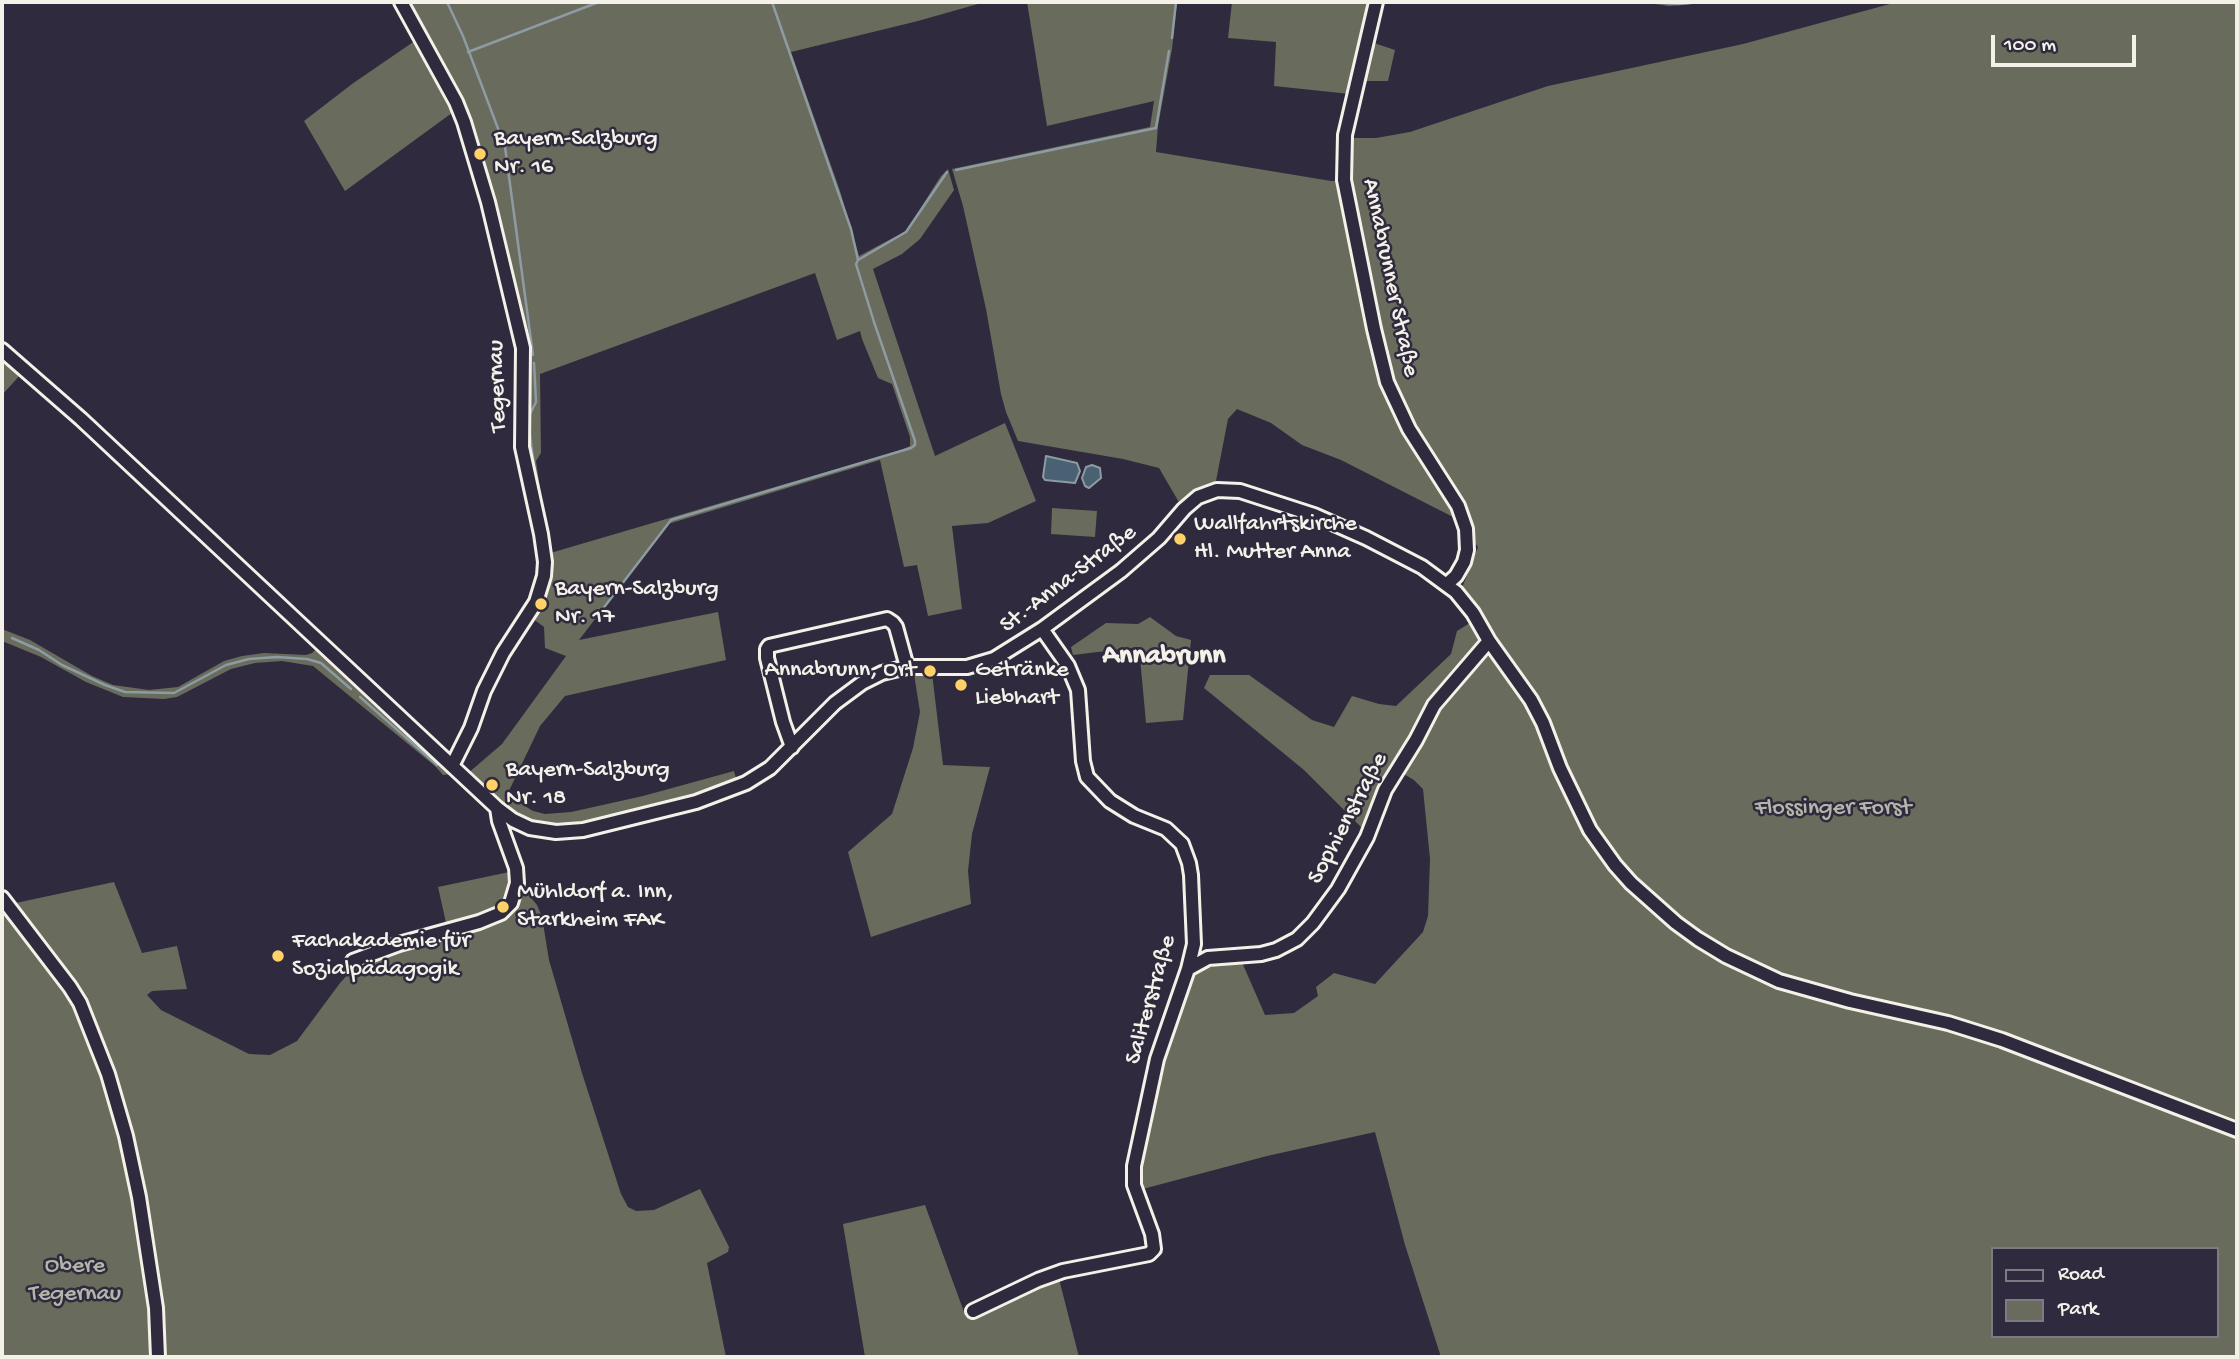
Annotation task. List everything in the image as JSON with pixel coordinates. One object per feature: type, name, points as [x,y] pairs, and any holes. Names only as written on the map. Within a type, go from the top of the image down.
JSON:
[{"type":"street","name":"Tegernau","points":[[401,2],[452,93],[481,174],[523,348],[522,447],[544,548],[544,576],[536,602],[523,626],[503,653],[452,766]]},
{"type":"street","name":"Annabrunner Straße","points":[[1376,2],[1345,135],[1344,180],[1387,382],[1409,429],[1458,506],[1466,529],[1467,550],[1464,562],[1447,584]]},
{"type":"street","points":[[2,351],[80,419],[497,808],[516,868],[517,883],[511,903],[501,913],[479,922],[399,944],[353,961]]},
{"type":"street","name":"St.-Anna-Straße","points":[[497,808],[530,828],[565,832],[594,828],[720,794],[746,783],[770,768],[848,692],[882,673],[907,667],[976,666],[1004,654],[1121,571],[1159,538],[1191,502],[1217,490],[1254,494],[1314,516],[1393,551],[1447,584],[1473,613],[1489,641],[1531,700],[1572,794],[1602,848],[1648,898],[1698,939],[1726,956],[1779,981],[1850,1001],[1948,1023],[2002,1040],[2237,1130]]},
{"type":"street","points":[[792,747],[766,657],[766,649],[769,646],[887,619],[896,627],[907,667]]},
{"type":"street","name":"Saliterstraße","points":[[974,1311],[1063,1271],[1149,1254],[1154,1249],[1152,1234],[1134,1185],[1134,1166],[1157,1059],[1194,944],[1191,875],[1182,845],[1166,830],[1110,802],[1087,778],[1083,761],[1078,690],[1068,666],[1042,629]]},
{"type":"street","name":"Sophienstraße","points":[[1188,969],[1208,958],[1261,954],[1276,950],[1297,939],[1313,923],[1338,889],[1367,837],[1385,790],[1434,705],[1489,641]]},
{"type":"street","points":[[2,898],[71,987],[108,1074],[126,1136],[139,1197],[154,1288],[158,1357]]},
{"type":"street","points":[[1194,944],[1208,958]]},
{"type":"green space","points":[[404,2],[985,2],[791,52],[840,191],[859,256],[906,231],[948,169],[954,190],[920,239],[902,254],[873,269],[935,456],[1005,423],[1036,501],[988,523],[952,526],[962,609],[928,616],[917,565],[904,567],[880,460],[668,524],[579,640],[718,612],[726,660],[565,696],[540,726],[507,795],[533,811],[545,814],[571,812],[734,771],[737,782],[712,793],[584,825],[540,826],[515,816],[467,774],[502,744],[566,656],[545,648],[544,627],[532,618],[547,554],[910,446],[910,437],[892,384],[878,378],[860,331],[837,340],[815,273],[540,374],[541,453],[536,461],[541,495],[536,498],[525,456],[525,378],[480,163]]},
{"type":"green space","name":"Flossinger Forst","points":[[1027,2],[1177,2],[1156,152],[1340,181],[1350,138],[1376,138],[1410,132],[1548,86],[1743,44],[1897,2],[2237,2],[2237,1357],[1441,1357],[1405,1245],[1375,1132],[1267,1156],[1139,1190],[1135,1172],[1162,1050],[1190,975],[1210,963],[1241,960],[1265,1015],[1294,1013],[1318,996],[1316,987],[1334,973],[1375,984],[1423,932],[1428,916],[1430,859],[1423,789],[1395,769],[1367,833],[1304,770],[1204,688],[1210,675],[1249,675],[1312,720],[1334,727],[1352,696],[1396,706],[1451,654],[1457,631],[1473,621],[1458,598],[1478,547],[1459,520],[1341,460],[1302,445],[1271,423],[1237,409],[1228,419],[1215,486],[1180,504],[1159,468],[1018,441],[1001,394],[986,309],[952,169],[1150,127],[1154,101],[1047,126]]},
{"type":"green space","points":[[1232,2],[1372,2],[1371,42],[1395,50],[1388,81],[1361,81],[1350,94],[1274,86],[1276,42],[1228,38]]},
{"type":"green space","points":[[1641,2],[1716,2],[1669,6]]},
{"type":"green space","points":[[419,38],[456,110],[345,191],[304,121]]},
{"type":"green space","points":[[2,356],[22,373],[2,395]]},
{"type":"green space","points":[[1052,508],[1097,511],[1095,537],[1051,534]]},
{"type":"green space","points":[[1150,617],[1176,636],[1191,640],[1183,720],[1146,723],[1139,647],[1073,655],[1071,647],[1106,623],[1138,624]]},
{"type":"green space","points":[[2,629],[30,640],[113,685],[149,690],[178,687],[224,661],[242,656],[264,653],[306,655],[318,647],[453,774],[443,775],[313,666],[282,661],[255,663],[231,669],[177,697],[123,697],[2,641]]},
{"type":"green space","points":[[932,673],[943,765],[990,767],[972,834],[968,871],[971,904],[871,937],[848,852],[892,814],[913,748],[920,712],[914,674]]},
{"type":"green space","points":[[514,871],[511,895],[495,912],[447,927],[438,887]]},
{"type":"green space","points":[[114,882],[142,953],[177,946],[187,989],[152,991],[147,995],[161,1010],[249,1054],[270,1055],[297,1041],[340,983],[363,961],[396,949],[475,929],[523,888],[537,905],[542,917],[549,960],[582,1073],[621,1194],[628,1207],[636,1211],[654,1210],[700,1189],[729,1247],[728,1252],[707,1263],[726,1357],[161,1357],[161,1337],[102,1043],[11,904]]},
{"type":"green space","name":"Obere Tegernau","points":[[2,907],[61,981],[83,1018],[123,1138],[150,1287],[154,1357],[2,1357]]},
{"type":"green space","points":[[925,1205],[964,1312],[1015,1288],[1058,1275],[1079,1357],[865,1357],[843,1224]]},
{"type":"water","points":[[1046,456],[1077,463],[1080,471],[1075,483],[1045,480],[1043,477]]},
{"type":"water","points":[[1092,465],[1100,468],[1101,478],[1089,488],[1085,486],[1082,478],[1086,467]]},
{"type":"waterway","points":[[447,2],[463,36],[505,147],[533,355]]},
{"type":"waterway","points":[[468,52],[599,2]]},
{"type":"waterway","points":[[602,610],[671,520],[915,445],[856,264],[858,260],[851,229],[772,2]]},
{"type":"waterway","points":[[1172,38],[1176,2]]},
{"type":"waterway","points":[[1652,2],[1700,2]]},
{"type":"waterway","points":[[956,170],[1156,128],[1169,51]]},
{"type":"waterway","points":[[858,260],[906,232],[947,172]]},
{"type":"waterway","points":[[534,363],[536,402],[529,416],[529,427],[537,490]]},
{"type":"waterway","points":[[12,638],[39,650],[62,665],[125,692],[174,693],[226,665],[249,659],[277,657],[321,663],[351,689]]},
{"type":"waterway","points":[[360,697],[437,765]]},
{"type":"place","name":"Bayern-Salzburg Nr. 16","points":[[480,154]]},
{"type":"place","name":"Wallfahrtskirche Hl. Mutter Anna","points":[[1180,539]]},
{"type":"place","name":"Bayern-Salzburg Nr. 17","points":[[541,604]]},
{"type":"place","name":"Annabrunn, Ort","points":[[930,671]]},
{"type":"place","name":"Getränke Liebhart","points":[[961,685]]},
{"type":"place","name":"Bayern-Salzburg Nr. 18","points":[[492,785]]},
{"type":"place","name":"Mühldorf a. Inn, Starkheim FAK","points":[[503,907]]},
{"type":"place","name":"Fachakademie für Sozialpädagogik","points":[[278,956]]},
{"type":"district","name":"Annabrunn","points":[[1164,658]]}]
